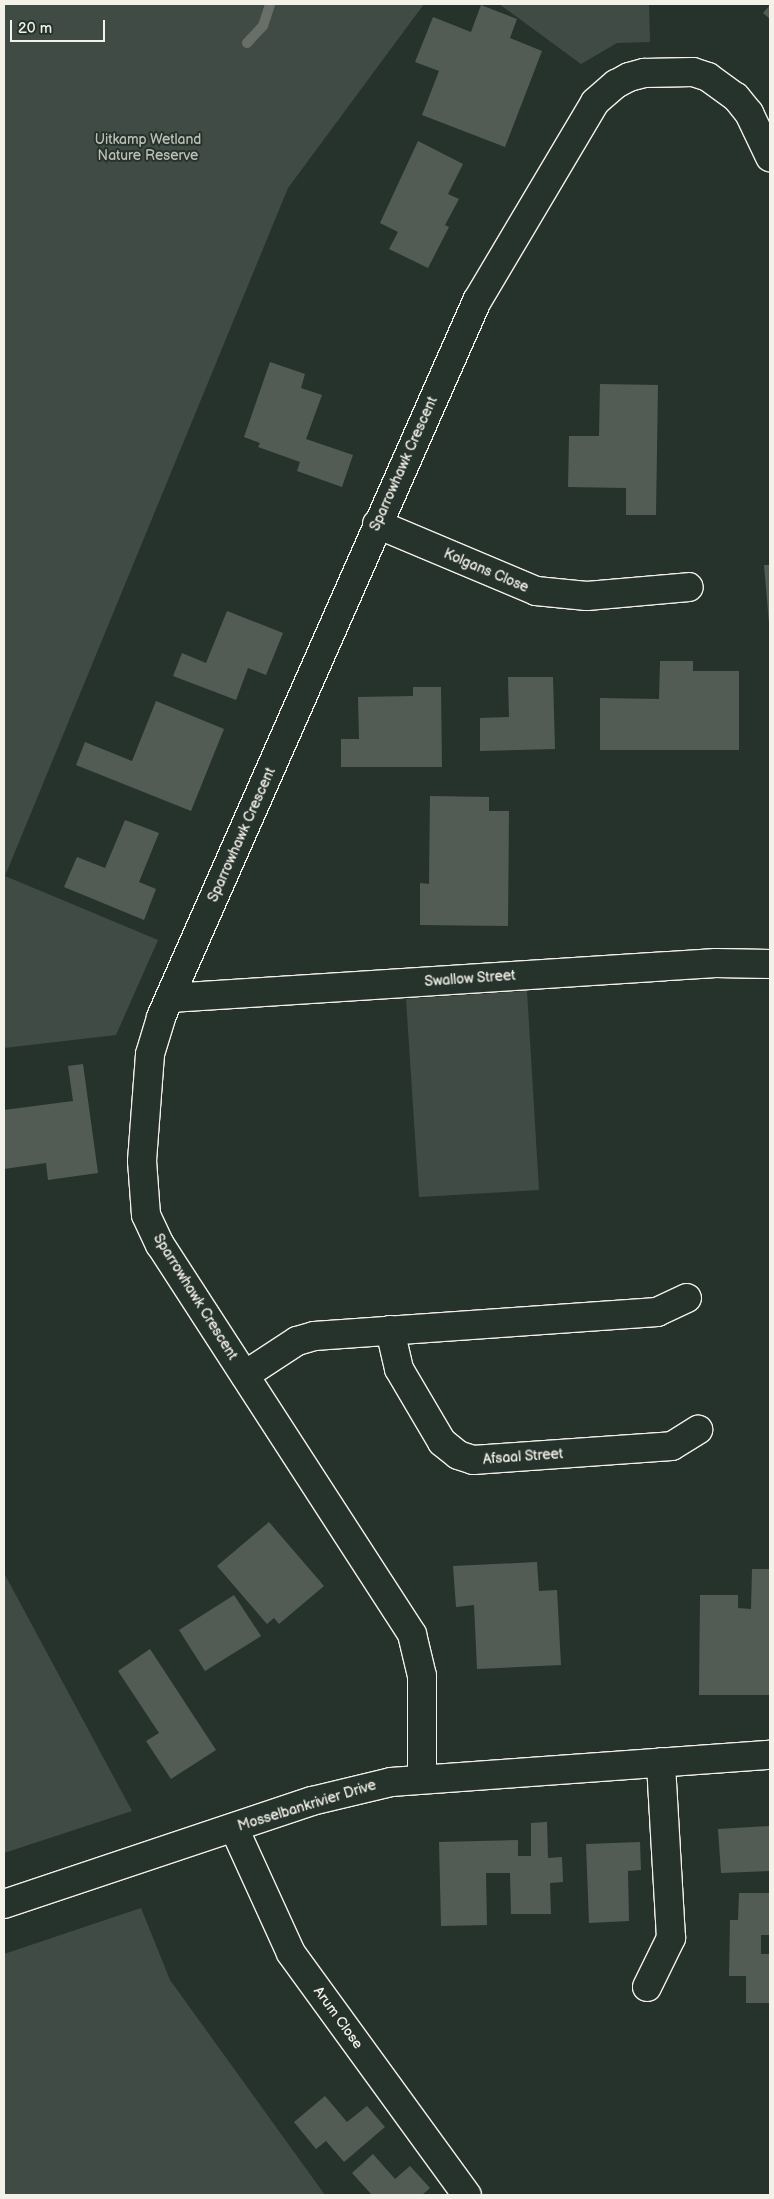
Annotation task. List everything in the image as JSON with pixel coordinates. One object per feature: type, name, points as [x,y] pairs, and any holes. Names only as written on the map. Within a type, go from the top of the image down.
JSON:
[{"type":"street","name":"Sparrowhawk Crescent","points":[[422,1778],[422,1676],[412,1634],[160,1245],[146,1215],[142,1161],[150,1054],[160,1017],[477,301],[595,102],[604,92],[616,84],[644,73],[693,72],[708,77],[742,105],[770,156]]},
{"type":"street","name":"Kolgans Close","points":[[377,524],[536,592],[587,596],[689,587]]},
{"type":"street","name":"Swallow Street","points":[[170,998],[716,964],[770,964]]},
{"type":"street","points":[[245,1375],[297,1341],[314,1336],[657,1312],[687,1298]]},
{"type":"street","name":"Afsaal Street","points":[[390,1330],[399,1369],[442,1442],[458,1455],[473,1460],[672,1446],[698,1430]]},
{"type":"street","name":"Mosselbankrivier Drive","points":[[4,1904],[351,1790],[422,1778],[770,1755]]},
{"type":"street","points":[[647,1987],[671,1938],[661,1762]]},
{"type":"street","name":"Arum Close","points":[[234,1828],[291,1954],[467,2195]]},
{"type":"green space","name":"Uitkamp Wetland Nature Reserve","points":[[4,4],[424,4],[288,188],[5,876],[158,940],[116,1035],[4,1048]]},
{"type":"green space","points":[[499,4],[649,4],[650,42],[617,43],[581,64]]},
{"type":"green space","points":[[527,991],[539,1190],[419,1197],[406,999]]},
{"type":"green space","points":[[4,1573],[132,1811],[4,1853]]},
{"type":"green space","points":[[141,1908],[170,1980],[325,2195],[4,2195],[4,1954]]},
{"type":"building","points":[[481,5],[517,19],[510,38],[542,51],[505,147],[422,115],[439,71],[415,62],[433,17],[471,32]]},
{"type":"building","points":[[770,5],[770,19],[763,13]]},
{"type":"building","points":[[418,141],[463,164],[448,194],[459,199],[445,225],[449,227],[428,268],[389,249],[398,232],[380,223]]},
{"type":"building","points":[[270,362],[305,374],[301,388],[322,395],[306,439],[353,455],[342,487],[297,471],[300,462],[258,447],[260,443],[244,437]]},
{"type":"building","points":[[600,384],[658,385],[656,515],[626,515],[626,488],[568,487],[569,436],[599,436]]},
{"type":"building","points":[[764,565],[770,565],[770,623],[769,623]]},
{"type":"building","points":[[227,611],[283,633],[266,675],[248,668],[236,700],[173,676],[182,653],[206,663]]},
{"type":"building","points":[[660,661],[693,661],[693,671],[739,671],[739,750],[600,750],[600,698],[659,699]]},
{"type":"building","points":[[508,677],[553,677],[555,749],[480,751],[480,718],[509,717]]},
{"type":"building","points":[[413,687],[441,687],[442,767],[341,767],[341,739],[359,739],[358,697],[413,696]]},
{"type":"building","points":[[156,701],[224,729],[191,811],[76,765],[85,742],[132,761]]},
{"type":"building","points":[[430,796],[489,797],[489,811],[509,811],[508,926],[420,925],[420,883],[429,884]]},
{"type":"building","points":[[125,820],[159,833],[139,882],[156,889],[144,920],[64,887],[77,857],[105,868]]},
{"type":"building","points":[[83,1064],[98,1173],[48,1180],[46,1163],[4,1169],[4,1110],[73,1101],[68,1066]]},
{"type":"building","points":[[269,1522],[324,1586],[279,1624],[274,1618],[267,1624],[217,1566]]},
{"type":"building","points":[[537,1562],[539,1591],[557,1590],[561,1665],[477,1669],[474,1605],[456,1607],[453,1566]]},
{"type":"building","points":[[752,1569],[770,1569],[770,1695],[699,1695],[700,1595],[738,1595],[738,1608],[751,1609]]},
{"type":"building","points":[[234,1595],[261,1636],[205,1671],[179,1630]]},
{"type":"building","points":[[150,1649],[216,1750],[171,1779],[146,1741],[159,1733],[118,1671]]},
{"type":"building","points":[[547,1822],[548,1858],[562,1857],[563,1882],[550,1883],[551,1914],[511,1914],[510,1873],[486,1873],[487,1925],[441,1926],[439,1842],[518,1840],[518,1856],[531,1856],[531,1823]]},
{"type":"building","points":[[770,1826],[770,1871],[721,1873],[718,1829]]},
{"type":"building","points":[[640,1842],[641,1870],[628,1871],[629,1921],[589,1923],[586,1844]]},
{"type":"building","points":[[739,1893],[770,1893],[770,1935],[761,1935],[761,1954],[770,1954],[770,2003],[746,2003],[746,1976],[729,1976],[730,1920],[738,1920]]},
{"type":"building","points":[[325,2096],[347,2122],[367,2106],[385,2127],[344,2162],[326,2141],[316,2149],[294,2122]]},
{"type":"building","points":[[373,2154],[395,2179],[410,2166],[430,2188],[422,2195],[372,2195],[352,2173]]},
{"type":"waterway","points":[[247,43],[263,26],[270,4]]}]
